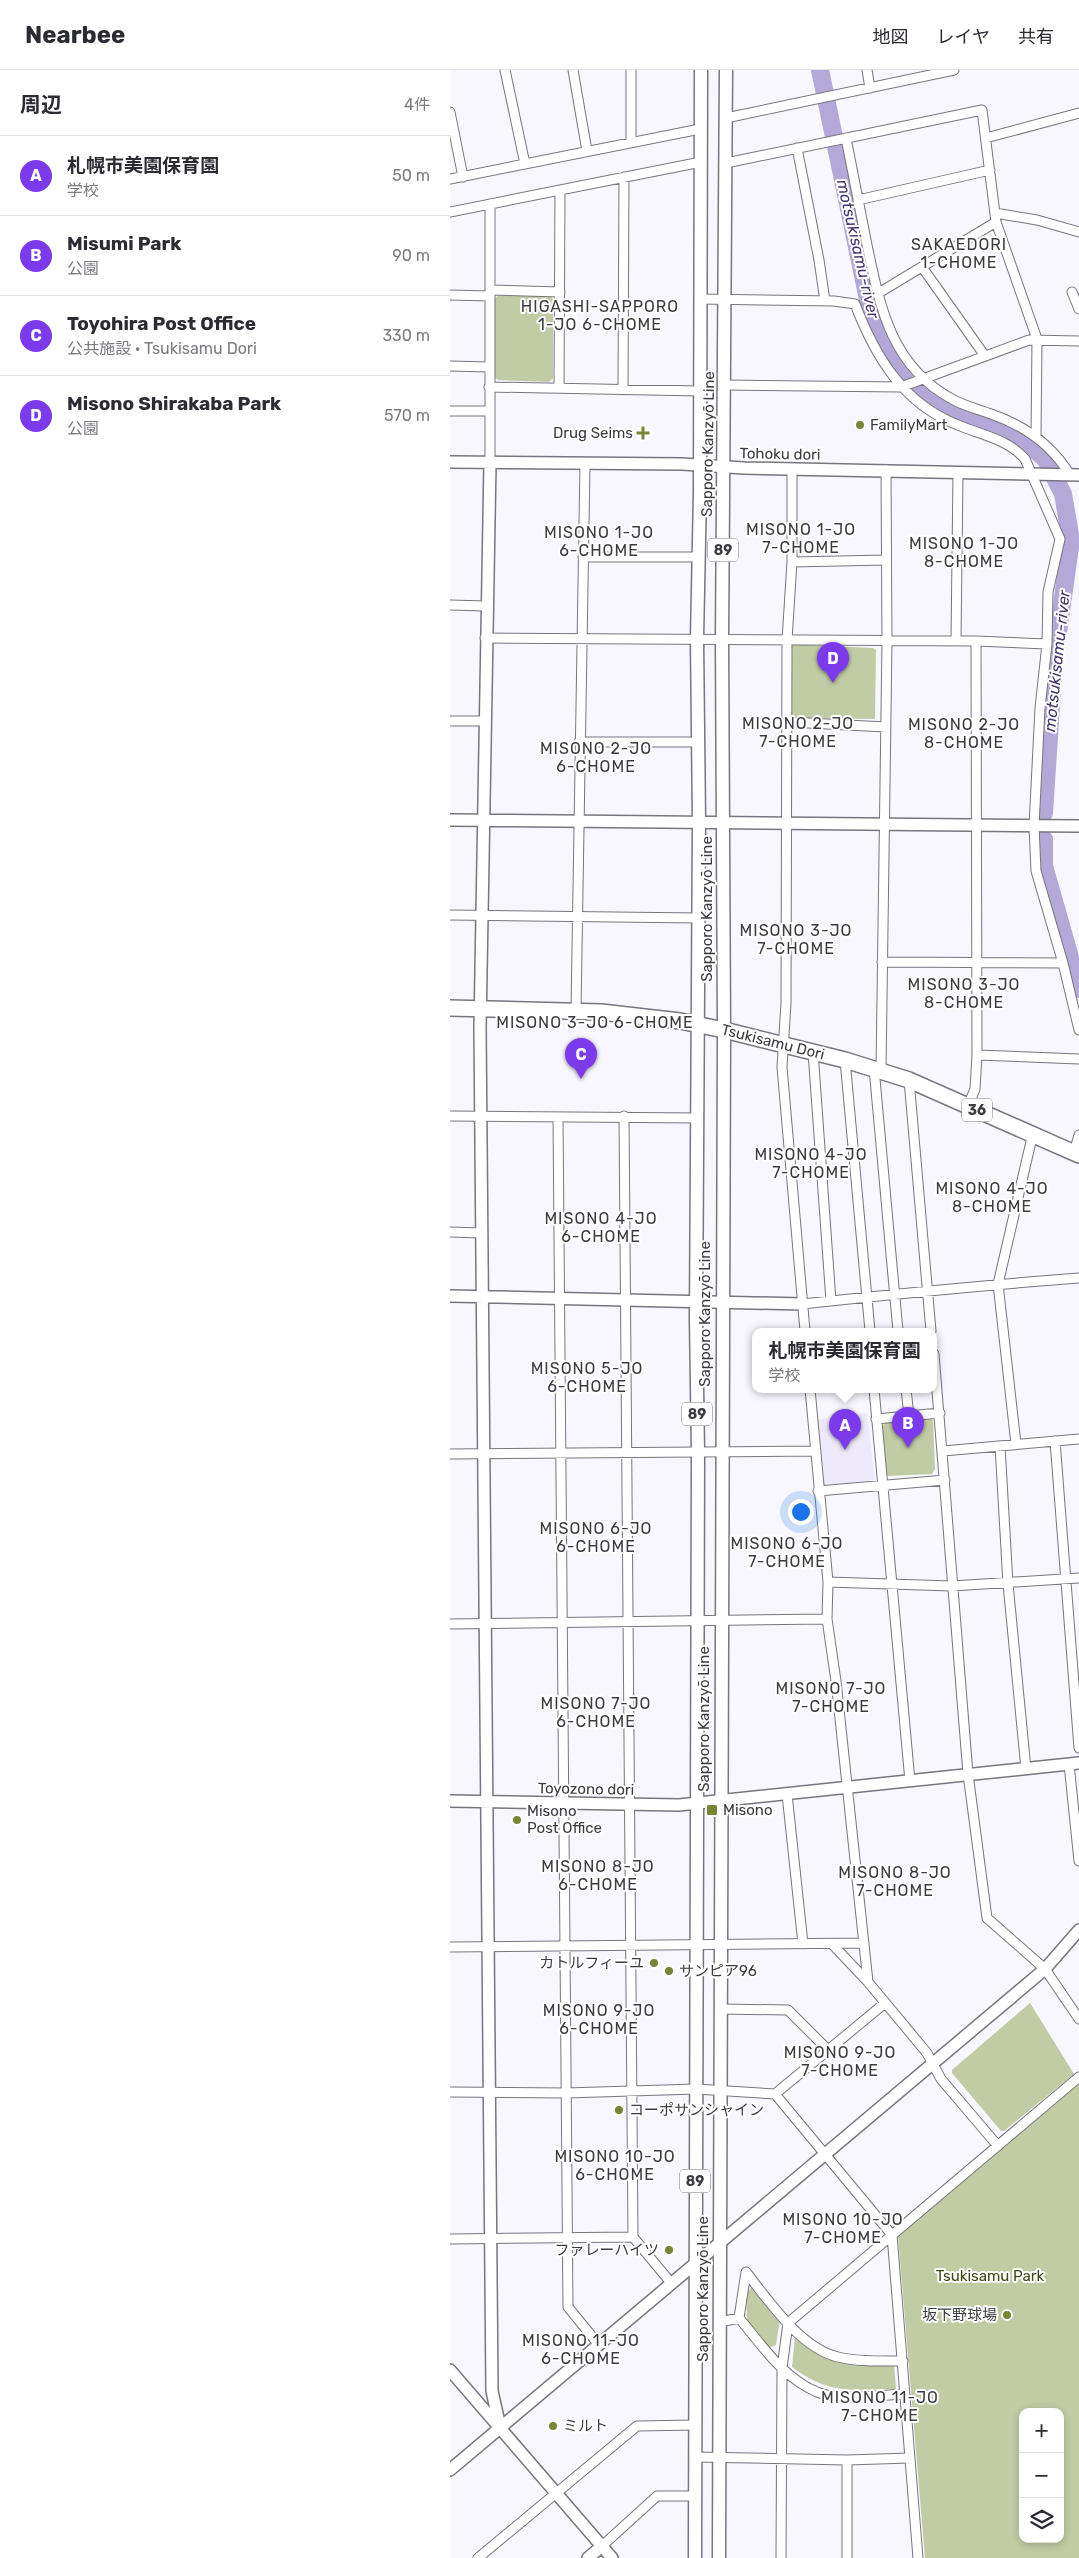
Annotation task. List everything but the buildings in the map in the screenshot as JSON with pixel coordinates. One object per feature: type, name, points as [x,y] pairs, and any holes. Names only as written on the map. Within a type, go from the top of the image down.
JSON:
[{"type":"highway","name":"Tsukisamu Dori","points":[[450,1008],[630,1014],[698,1024],[724,1030],[845,1060],[909,1080],[1076,1153]]},
{"type":"main road","name":"Sapporo Kanzyō Line","points":[[695,2558],[698,1452],[696,1300],[699,918],[697,640],[700,466],[700,70]]},
{"type":"main road","name":"Sapporo Kanzyō Line","points":[[719,2558],[721,1452],[724,1030],[722,639],[726,385],[726,70]]},
{"type":"street","points":[[505,70],[525,164]]},
{"type":"street","points":[[572,70],[586,150]]},
{"type":"street","points":[[631,70],[631,142]]},
{"type":"street","points":[[867,70],[870,88]]},
{"type":"street","points":[[726,118],[954,70]]},
{"type":"street","points":[[726,163],[982,110],[996,218],[1037,339],[1036,437]]},
{"type":"street","points":[[450,112],[463,176]]},
{"type":"street","points":[[986,138],[1079,113]]},
{"type":"street","points":[[450,179],[586,150],[700,129]]},
{"type":"street","points":[[843,138],[877,294],[886,322],[898,347],[921,379],[952,399],[993,414],[1036,437],[1056,454],[1071,475]]},
{"type":"street","points":[[797,148],[820,260],[824,300]]},
{"type":"street","points":[[450,212],[701,162]]},
{"type":"street","points":[[858,200],[990,170]]},
{"type":"street","points":[[623,389],[624,178]]},
{"type":"street","points":[[559,388],[560,191]]},
{"type":"street","points":[[490,204],[490,463],[485,638],[481,1008],[482,1233],[492,2390],[500,2428]]},
{"type":"street","points":[[877,294],[996,218],[1037,220],[1079,232]]},
{"type":"street","points":[[922,267],[985,356]]},
{"type":"street","points":[[450,295],[560,292]]},
{"type":"street","points":[[1072,292],[1079,309]]},
{"type":"street","points":[[700,299],[824,300],[855,304],[870,343],[883,364],[922,405],[942,418],[988,435],[1015,449],[1037,474],[1060,539],[1048,592],[1047,644],[1040,708],[1034,826],[1036,871],[1063,963],[1079,1030]]},
{"type":"street","points":[[726,385],[904,386],[1037,339],[1079,341]]},
{"type":"street","points":[[450,366],[489,367]]},
{"type":"street","points":[[490,387],[700,391]]},
{"type":"street","points":[[450,411],[490,412]]},
{"type":"street","name":"Tohoku dori","points":[[450,462],[1071,475]]},
{"type":"street","points":[[576,1011],[576,917],[585,464]]},
{"type":"street","points":[[792,469],[792,562],[788,640],[786,1003],[782,1067],[805,1328]]},
{"type":"street","points":[[886,470],[886,727],[882,962],[877,1069],[898,1328]]},
{"type":"street","points":[[956,642],[958,473]]},
{"type":"street","points":[[583,557],[699,557]]},
{"type":"street","points":[[792,562],[886,560]]},
{"type":"street","points":[[450,605],[486,606]]},
{"type":"street","points":[[485,638],[976,641],[1047,644]]},
{"type":"street","points":[[968,1106],[975,1089],[978,964],[976,641]]},
{"type":"street","points":[[450,721],[485,721]]},
{"type":"street","points":[[788,722],[886,727]]},
{"type":"street","points":[[579,742],[697,742]]},
{"type":"street","points":[[450,820],[1079,826]]},
{"type":"street","points":[[450,914],[699,918]]},
{"type":"street","points":[[882,962],[1063,963]]},
{"type":"street","points":[[813,1052],[831,1300]]},
{"type":"street","points":[[976,1055],[1079,1059]]},
{"type":"street","points":[[845,1060],[870,1328]]},
{"type":"street","points":[[909,1080],[931,1328]]},
{"type":"street","points":[[450,1116],[698,1118]]},
{"type":"street","points":[[624,1116],[625,1454],[633,2237],[672,2284]]},
{"type":"street","points":[[558,1117],[568,2307],[599,2345]]},
{"type":"street","points":[[1016,1444],[998,1284],[1033,1133]]},
{"type":"street","points":[[1076,1153],[1079,1135]]},
{"type":"street","points":[[450,1232],[482,1233]]},
{"type":"street","points":[[450,1296],[696,1300],[802,1304],[927,1290],[1079,1278]]},
{"type":"street","points":[[937,1384],[968,1774],[987,1918],[1045,1969],[1079,2019]]},
{"type":"street","points":[[810,1393],[818,1491],[828,1582],[827,1619],[836,1680],[868,1982]]},
{"type":"street","points":[[874,1393],[910,1782]]},
{"type":"street","points":[[907,1393],[910,1416]]},
{"type":"street","points":[[876,1419],[940,1413]]},
{"type":"street","points":[[943,1451],[1079,1439]]},
{"type":"street","points":[[1054,1441],[1079,1748]]},
{"type":"street","points":[[1000,1446],[1008,1584],[1026,1769]]},
{"type":"street","points":[[450,1454],[816,1451]]},
{"type":"street","points":[[818,1491],[945,1480]]},
{"type":"street","points":[[828,1582],[952,1586],[1008,1584],[1079,1578]]},
{"type":"street","points":[[450,1624],[562,1621],[827,1619]]},
{"type":"street","points":[[1074,1764],[1079,1861]]},
{"type":"street","name":"Toyozono dori","points":[[450,1801],[564,1804],[697,1804],[1074,1764]]},
{"type":"street","points":[[787,1794],[803,1944]]},
{"type":"street","points":[[450,2470],[1045,1969],[1079,1930]]},
{"type":"street","points":[[450,1947],[696,1944],[721,1946],[864,1943]]},
{"type":"street","points":[[832,1944],[868,1982],[927,2054],[941,2079],[998,2146]]},
{"type":"street","points":[[450,2092],[566,2093],[696,2089],[775,2094],[884,2003]]},
{"type":"street","points":[[721,2010],[788,2010],[828,2050]]},
{"type":"street","points":[[781,2558],[782,2368],[788,2323],[1079,2077]]},
{"type":"street","points":[[775,2094],[823,2154],[892,2234],[918,2558]]},
{"type":"street","points":[[450,2239],[633,2237]]},
{"type":"street","points":[[738,2318],[746,2272],[788,2323],[810,2343],[836,2357],[870,2361],[903,2361]]},
{"type":"street","points":[[720,2322],[738,2318]]},
{"type":"street","points":[[738,2318],[782,2368],[796,2380],[818,2393],[847,2397],[906,2394]]},
{"type":"street","points":[[450,2370],[612,2558]]},
{"type":"street","points":[[478,2558],[637,2426],[695,2425]]},
{"type":"street","points":[[695,2457],[847,2460],[910,2458]]},
{"type":"street","points":[[847,2460],[847,2558]]},
{"type":"street","points":[[588,2558],[657,2496],[695,2496]]},
{"type":"shaded area","points":[[867,1413],[875,1480],[823,1485],[814,1420]]},
{"type":"green space","points":[[498,296],[550,296],[553,299],[553,378],[549,382],[498,380],[495,378],[494,299]]},
{"type":"green space","points":[[793,644],[873,648],[876,650],[875,719],[792,718],[789,716],[791,647]]},
{"type":"green space","points":[[927,1418],[933,1420],[935,1469],[932,1474],[888,1476],[884,1472],[882,1426],[887,1422]]},
{"type":"green space","points":[[1030,2003],[1074,2074],[1004,2131],[1001,2131],[952,2073],[952,2070]]},
{"type":"green space","name":"Tsukisamu Park","points":[[1079,2080],[1079,2558],[925,2558],[898,2236]]},
{"type":"green space","points":[[751,2288],[755,2289],[780,2319],[776,2345],[769,2348],[747,2320],[746,2293]]},
{"type":"green space","points":[[795,2337],[820,2354],[841,2362],[852,2364],[894,2363],[896,2389],[842,2389],[830,2387],[805,2376],[792,2367]]},
{"type":"waterway","name":"motsukisamu-river","points":[[820,70],[870,309],[883,344],[892,359],[917,388],[937,403],[960,414],[998,427],[1031,446],[1046,460],[1063,494],[1071,540],[1054,661],[1044,813]]},
{"type":"waterway","points":[[1044,839],[1044,866],[1079,989]]},
{"type":"place","name":"FamilyMart","points":[[860,425]]},
{"type":"place","name":"Drug Seims","points":[[643,433]]},
{"type":"place","name":"Misono Shirakaba Park","points":[[833,683]]},
{"type":"place","name":"Toyohira Post Office","points":[[581,1079]]},
{"type":"place","name":"Misumi Park","points":[[908,1448]]},
{"type":"place","name":"札幌市美園保育園","points":[[845,1450]]},
{"type":"place","name":"Misono","points":[[712,1810]]},
{"type":"place","name":"Misono Post Office","points":[[517,1820]]},
{"type":"place","name":"カトルフィーユ","points":[[654,1963]]},
{"type":"place","name":"サンピア96","points":[[669,1971]]},
{"type":"place","name":"コーポサンシャイン","points":[[619,2110]]},
{"type":"place","name":"ファレーハイツ","points":[[669,2250]]},
{"type":"place","name":"坂下野球場","points":[[1007,2315]]},
{"type":"place","name":"ミルト","points":[[553,2426]]},
{"type":"district","name":"SAKAEDORI 1-CHOME","points":[[959,253]]},
{"type":"district","name":"HIGASHI-SAPPORO 1-JO 6-CHOME","points":[[600,315]]},
{"type":"district","name":"MISONO 1-JO 7-CHOME","points":[[801,538]]},
{"type":"district","name":"MISONO 1-JO 6-CHOME","points":[[599,541]]},
{"type":"district","name":"MISONO 1-JO 8-CHOME","points":[[964,552]]},
{"type":"district","name":"MISONO 2-JO 7-CHOME","points":[[798,732]]},
{"type":"district","name":"MISONO 2-JO 8-CHOME","points":[[964,733]]},
{"type":"district","name":"MISONO 2-JO 6-CHOME","points":[[596,757]]},
{"type":"district","name":"MISONO 3-JO 7-CHOME","points":[[796,939]]},
{"type":"district","name":"MISONO 3-JO 8-CHOME","points":[[964,993]]},
{"type":"district","name":"MISONO 3-JO 6-CHOME","points":[[595,1022]]},
{"type":"district","name":"MISONO 4-JO 7-CHOME","points":[[811,1163]]},
{"type":"district","name":"MISONO 4-JO 8-CHOME","points":[[992,1197]]},
{"type":"district","name":"MISONO 4-JO 6-CHOME","points":[[601,1227]]},
{"type":"district","name":"MISONO 5-JO 6-CHOME","points":[[587,1377]]},
{"type":"district","name":"MISONO 6-JO 6-CHOME","points":[[596,1537]]},
{"type":"district","name":"MISONO 6-JO 7-CHOME","points":[[787,1552]]},
{"type":"district","name":"MISONO 7-JO 7-CHOME","points":[[831,1697]]},
{"type":"district","name":"MISONO 7-JO 6-CHOME","points":[[596,1712]]},
{"type":"district","name":"MISONO 8-JO 6-CHOME","points":[[598,1875]]},
{"type":"district","name":"MISONO 8-JO 7-CHOME","points":[[895,1881]]},
{"type":"district","name":"MISONO 9-JO 6-CHOME","points":[[599,2019]]},
{"type":"district","name":"MISONO 9-JO 7-CHOME","points":[[840,2061]]},
{"type":"district","name":"MISONO 10-JO 6-CHOME","points":[[615,2165]]},
{"type":"district","name":"MISONO 10-JO 7-CHOME","points":[[843,2228]]},
{"type":"district","name":"MISONO 11-JO 6-CHOME","points":[[581,2349]]},
{"type":"district","name":"MISONO 11-JO 7-CHOME","points":[[880,2406]]}]
